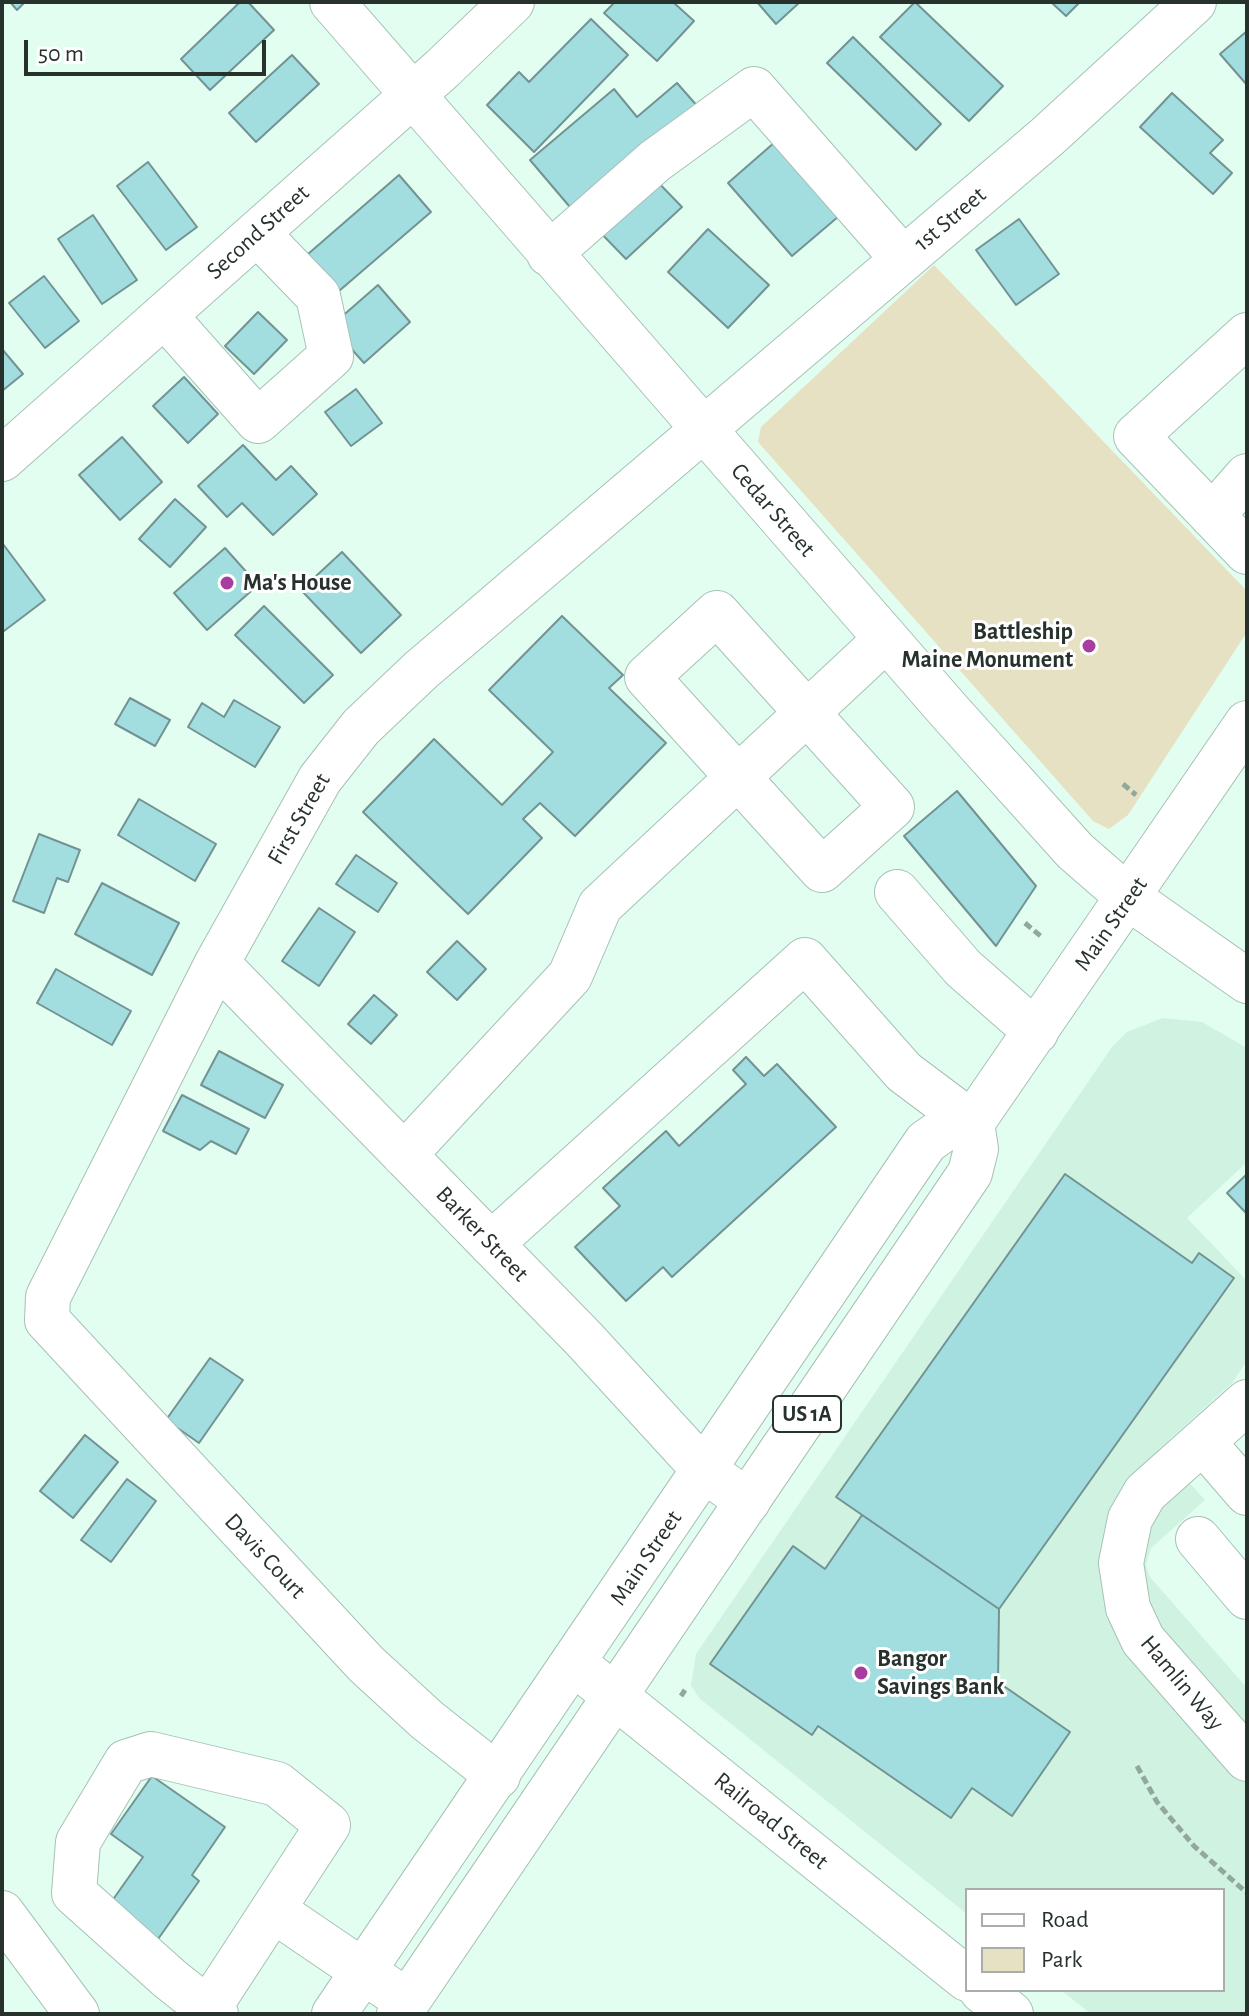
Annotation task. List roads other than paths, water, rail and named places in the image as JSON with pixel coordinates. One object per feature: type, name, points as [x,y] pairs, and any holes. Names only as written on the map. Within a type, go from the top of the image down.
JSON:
[{"type":"street","name":"Cedar Street","points":[[332,2],[885,640],[1075,851],[1129,898],[1247,981]]},
{"type":"street","name":"Second Street","points":[[2,459],[412,96],[512,2]]},
{"type":"street","name":"1st Street","points":[[702,430],[1048,136],[1194,2]]},
{"type":"street","points":[[549,254],[655,161],[754,89],[903,259]]},
{"type":"street","points":[[164,315],[258,421],[269,412],[331,356],[318,296],[257,233]]},
{"type":"street","points":[[1247,335],[1136,436],[1247,552]]},
{"type":"street","name":"First Street","points":[[47,1320],[48,1297],[217,963],[320,779],[361,727],[421,670],[702,430]]},
{"type":"street","points":[[1212,516],[1247,476]]},
{"type":"street","points":[[717,613],[892,807],[822,870],[739,778],[647,677],[717,613]]},
{"type":"street","points":[[404,1155],[570,976],[600,906],[885,640]]},
{"type":"street","name":"Main Street","points":[[334,2014],[575,1664],[926,1142],[946,1128],[972,1123],[1247,723]]},
{"type":"street","points":[[897,892],[970,976],[1036,1032]]},
{"type":"street","points":[[491,1244],[805,960],[904,1072],[972,1123]]},
{"type":"street","name":"Barker Street","points":[[217,963],[491,1244],[705,1471],[748,1501]]},
{"type":"street","name":"US 1A","points":[[403,2008],[970,1173],[976,1149],[972,1123]]},
{"type":"street","name":"Davis Court","points":[[47,1320],[366,1664],[427,1720],[498,1776]]},
{"type":"street","name":"Hamlin Way","points":[[1247,1402],[1155,1483],[1136,1506],[1125,1532],[1121,1578],[1128,1608],[1143,1640],[1247,1759]]},
{"type":"street","points":[[1203,1442],[1247,1493]]},
{"type":"street","points":[[1198,1539],[1247,1597]]},
{"type":"street","name":"Railroad Street","points":[[575,1664],[965,1977]]},
{"type":"street","points":[[151,1754],[277,1784],[328,1825],[273,1910],[212,2011],[74,1893],[78,1842],[126,1762],[151,1754]]},
{"type":"street","points":[[273,1910],[364,1971],[403,2008]]},
{"type":"street","points":[[2,1913],[77,2014]]},
{"type":"street","points":[[984,1992],[1011,2014]]},
{"type":"place","name":"Ma's House","points":[[227,583]]},
{"type":"place","name":"Battleship Maine Monument","points":[[1089,646]]},
{"type":"place","name":"Bangor Savings Bank","points":[[861,1673]]}]
